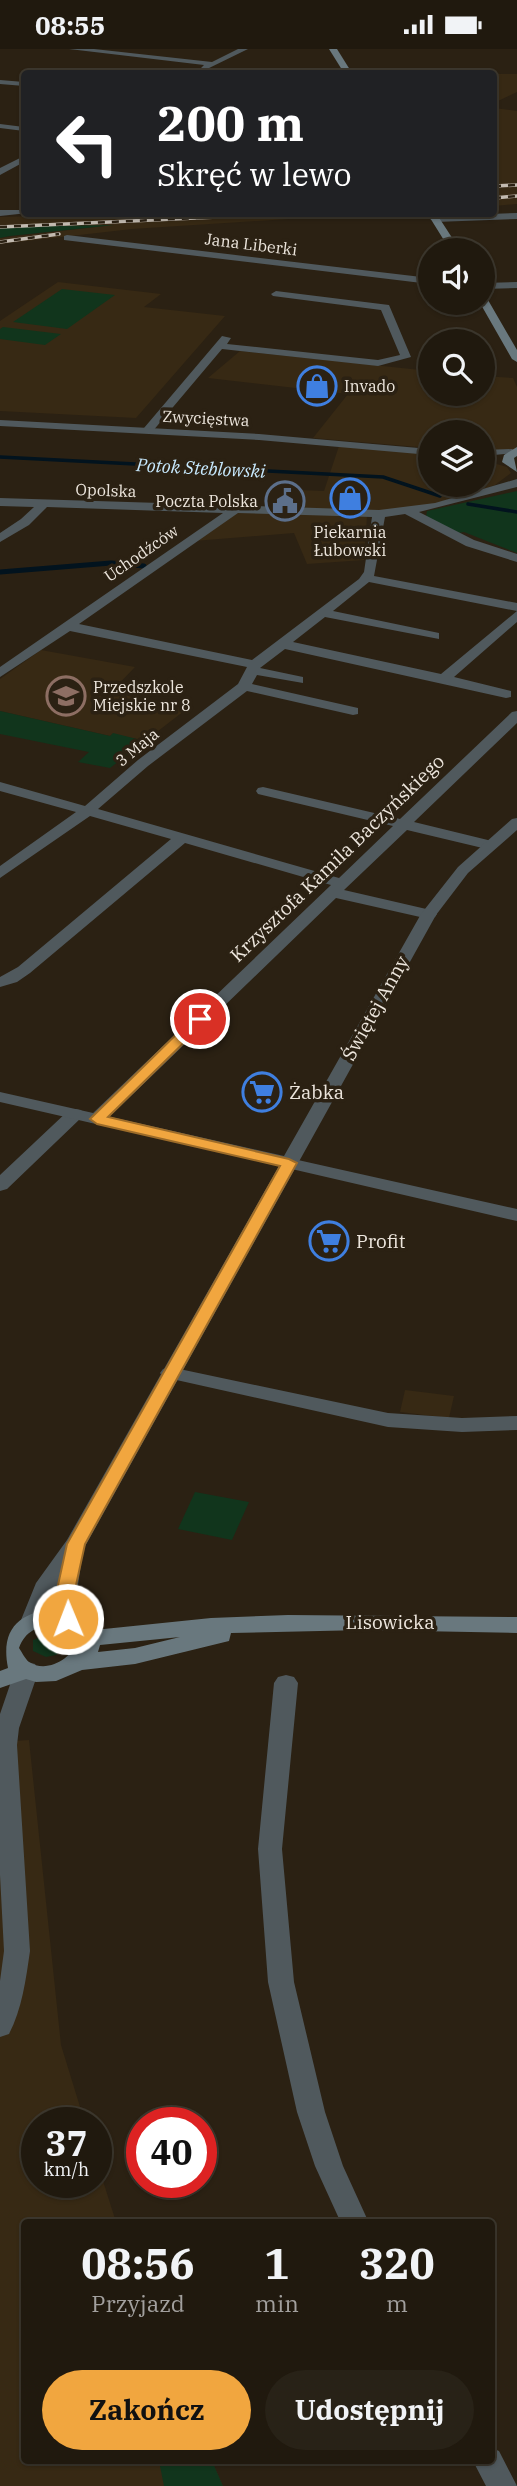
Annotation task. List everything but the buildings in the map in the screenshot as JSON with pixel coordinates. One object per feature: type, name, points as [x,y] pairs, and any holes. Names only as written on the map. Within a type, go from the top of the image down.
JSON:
[{"type":"main road","points":[[333,49],[346,70]]},
{"type":"main road","points":[[434,217],[447,238]]},
{"type":"main road","points":[[492,315],[517,359]]},
{"type":"main road","points":[[56,1617],[68,1619],[84,1629],[88,1636],[89,1650],[72,1668],[52,1674],[27,1670],[4,1651],[15,1632],[32,1620],[56,1617]]},
{"type":"main road","name":"Lisowicka","points":[[88,1636],[130,1638],[208,1626],[414,1621],[517,1625]]},
{"type":"main road","name":"Lisowicka","points":[[80,1662],[135,1656],[263,1625]]},
{"type":"main road","points":[[0,1680],[27,1670]]},
{"type":"street","points":[[73,49],[214,64]]},
{"type":"street","points":[[201,70],[244,49]]},
{"type":"street","points":[[0,82],[21,84]]},
{"type":"street","points":[[0,126],[21,129]]},
{"type":"street","points":[[0,172],[21,161]]},
{"type":"street","points":[[0,213],[21,213]]},
{"type":"street","points":[[497,216],[517,216]]},
{"type":"street","name":"Jana Liberki","points":[[67,238],[418,280]]},
{"type":"street","points":[[495,286],[517,285]]},
{"type":"street","points":[[148,431],[223,342],[378,363],[406,357],[385,307],[276,295]]},
{"type":"street","name":"Zwycięstwa","points":[[0,423],[418,450]]},
{"type":"street","points":[[495,458],[514,461],[500,485],[495,488]]},
{"type":"street","points":[[495,490],[517,483]]},
{"type":"street","points":[[467,497],[408,511],[379,514],[368,578],[517,607]]},
{"type":"street","name":"Opolska","points":[[0,502],[379,514]]},
{"type":"street","points":[[0,538],[25,522],[43,503]]},
{"type":"street","name":"Uchodźców","points":[[0,673],[234,510]]},
{"type":"street","points":[[408,511],[470,543],[517,558]]},
{"type":"street","name":"3 Maja","points":[[0,873],[89,810],[143,763],[244,686],[253,667],[368,578]]},
{"type":"street","points":[[323,613],[434,636]]},
{"type":"street","points":[[444,679],[517,615]]},
{"type":"street","points":[[67,626],[253,667],[298,680]]},
{"type":"street","points":[[282,644],[444,679],[513,703]]},
{"type":"street","points":[[244,686],[353,711]]},
{"type":"street","name":"Krzysztofa Kamila Baczyńskiego","points":[[97,1119],[401,824],[513,703]]},
{"type":"street","points":[[1,788],[89,810],[336,888],[429,913]]},
{"type":"street","points":[[263,791],[491,845]]},
{"type":"street","name":"Świętej Anny","points":[[32,1620],[47,1583],[76,1544],[429,913],[449,886],[517,823]]},
{"type":"street","points":[[0,982],[11,979],[24,970],[183,838]]},
{"type":"street","points":[[0,1097],[517,1215]]},
{"type":"street","points":[[0,1185],[75,1114]]},
{"type":"street","points":[[170,1373],[388,1420],[463,1425],[517,1423]]},
{"type":"street","name":"Świętej Anny","points":[[68,1619],[67,1585],[76,1544]]},
{"type":"street","points":[[0,2026],[13,1980],[17,1951],[3,1725],[18,1699],[27,1670]]},
{"type":"street","points":[[18,1699],[52,1674]]},
{"type":"street","points":[[286,1683],[270,1849],[281,1982],[311,2112],[330,2166],[353,2219]]},
{"type":"street","points":[[490,2464],[503,2486]]},
{"type":"shaded area","points":[[497,74],[517,74],[517,92],[497,102]]},
{"type":"shaded area","points":[[497,108],[517,111],[517,204],[497,206]]},
{"type":"shaded area","points":[[0,217],[318,217],[132,229],[0,244],[0,238],[104,226],[0,227]]},
{"type":"shaded area","points":[[58,282],[161,294],[144,307],[225,316],[136,418],[0,411],[0,321]]},
{"type":"shaded area","points":[[240,351],[418,370],[418,406],[495,406],[495,377],[513,378],[517,387],[517,450],[495,451],[495,420],[418,420],[418,447],[313,438],[348,394],[208,378]]},
{"type":"shaded area","points":[[339,446],[418,453],[418,497],[458,497],[425,506],[383,511],[269,508],[273,489],[324,491]]},
{"type":"shaded area","points":[[495,464],[507,467],[511,473],[495,485]]},
{"type":"shaded area","points":[[238,512],[367,516],[364,560],[307,564],[294,533],[194,541]]},
{"type":"shaded area","name":"Przedszkole Miejskie nr 8","points":[[41,650],[135,667],[111,692],[188,708],[145,741],[113,734],[110,736],[0,711],[0,679]]},
{"type":"shaded area","points":[[405,1390],[454,1396],[449,1418],[400,1412]]},
{"type":"shaded area","points":[[29,1740],[61,2045],[80,2107],[21,2107],[21,2198],[108,2198],[115,2219],[21,2219],[21,2464],[213,2464],[223,2486],[0,2486],[0,1742]]},
{"type":"green space","points":[[114,225],[10,236],[0,238],[0,227]]},
{"type":"green space","points":[[62,289],[115,295],[67,329],[13,322]]},
{"type":"green space","points":[[3,327],[61,334],[45,345],[0,339],[0,329]]},
{"type":"green space","points":[[517,491],[517,553],[464,532],[458,533],[426,517],[427,511]]},
{"type":"green space","points":[[0,711],[110,736],[113,733],[145,741],[110,768],[78,762],[89,752],[0,734]]},
{"type":"green space","points":[[195,1492],[249,1502],[232,1540],[178,1529]]},
{"type":"green space","points":[[47,1634],[57,1635],[64,1640],[65,1647],[56,1655],[46,1657],[33,1651],[33,1640]]},
{"type":"green space","points":[[160,2464],[213,2464],[223,2486],[164,2486]]},
{"type":"waterway","name":"Potok Steblowski","points":[[0,457],[383,477],[418,489]]},
{"type":"waterway","name":"Potok Steblowski","points":[[468,504],[517,512]]},
{"type":"waterway","points":[[0,572],[111,563],[144,566]]},
{"type":"railway","points":[[497,186],[517,185]]},
{"type":"railway","points":[[497,198],[517,196]]},
{"type":"railway","points":[[0,227],[220,217]]},
{"type":"railway","points":[[0,242],[59,234]]},
{"type":"place","name":"Invado","points":[[317,386]]},
{"type":"place","name":"Piekarnia Łubowski","points":[[350,498]]},
{"type":"place","name":"Poczta Polska","points":[[285,501]]},
{"type":"place","name":"Przedszkole Miejskie nr 8","points":[[66,696]]},
{"type":"place","name":"Żabka","points":[[262,1092]]},
{"type":"place","name":"Profit","points":[[329,1241]]},
{"type":"route","points":[[68,1619],[67,1585],[76,1544],[289,1163],[97,1119],[200,1019]]}]
